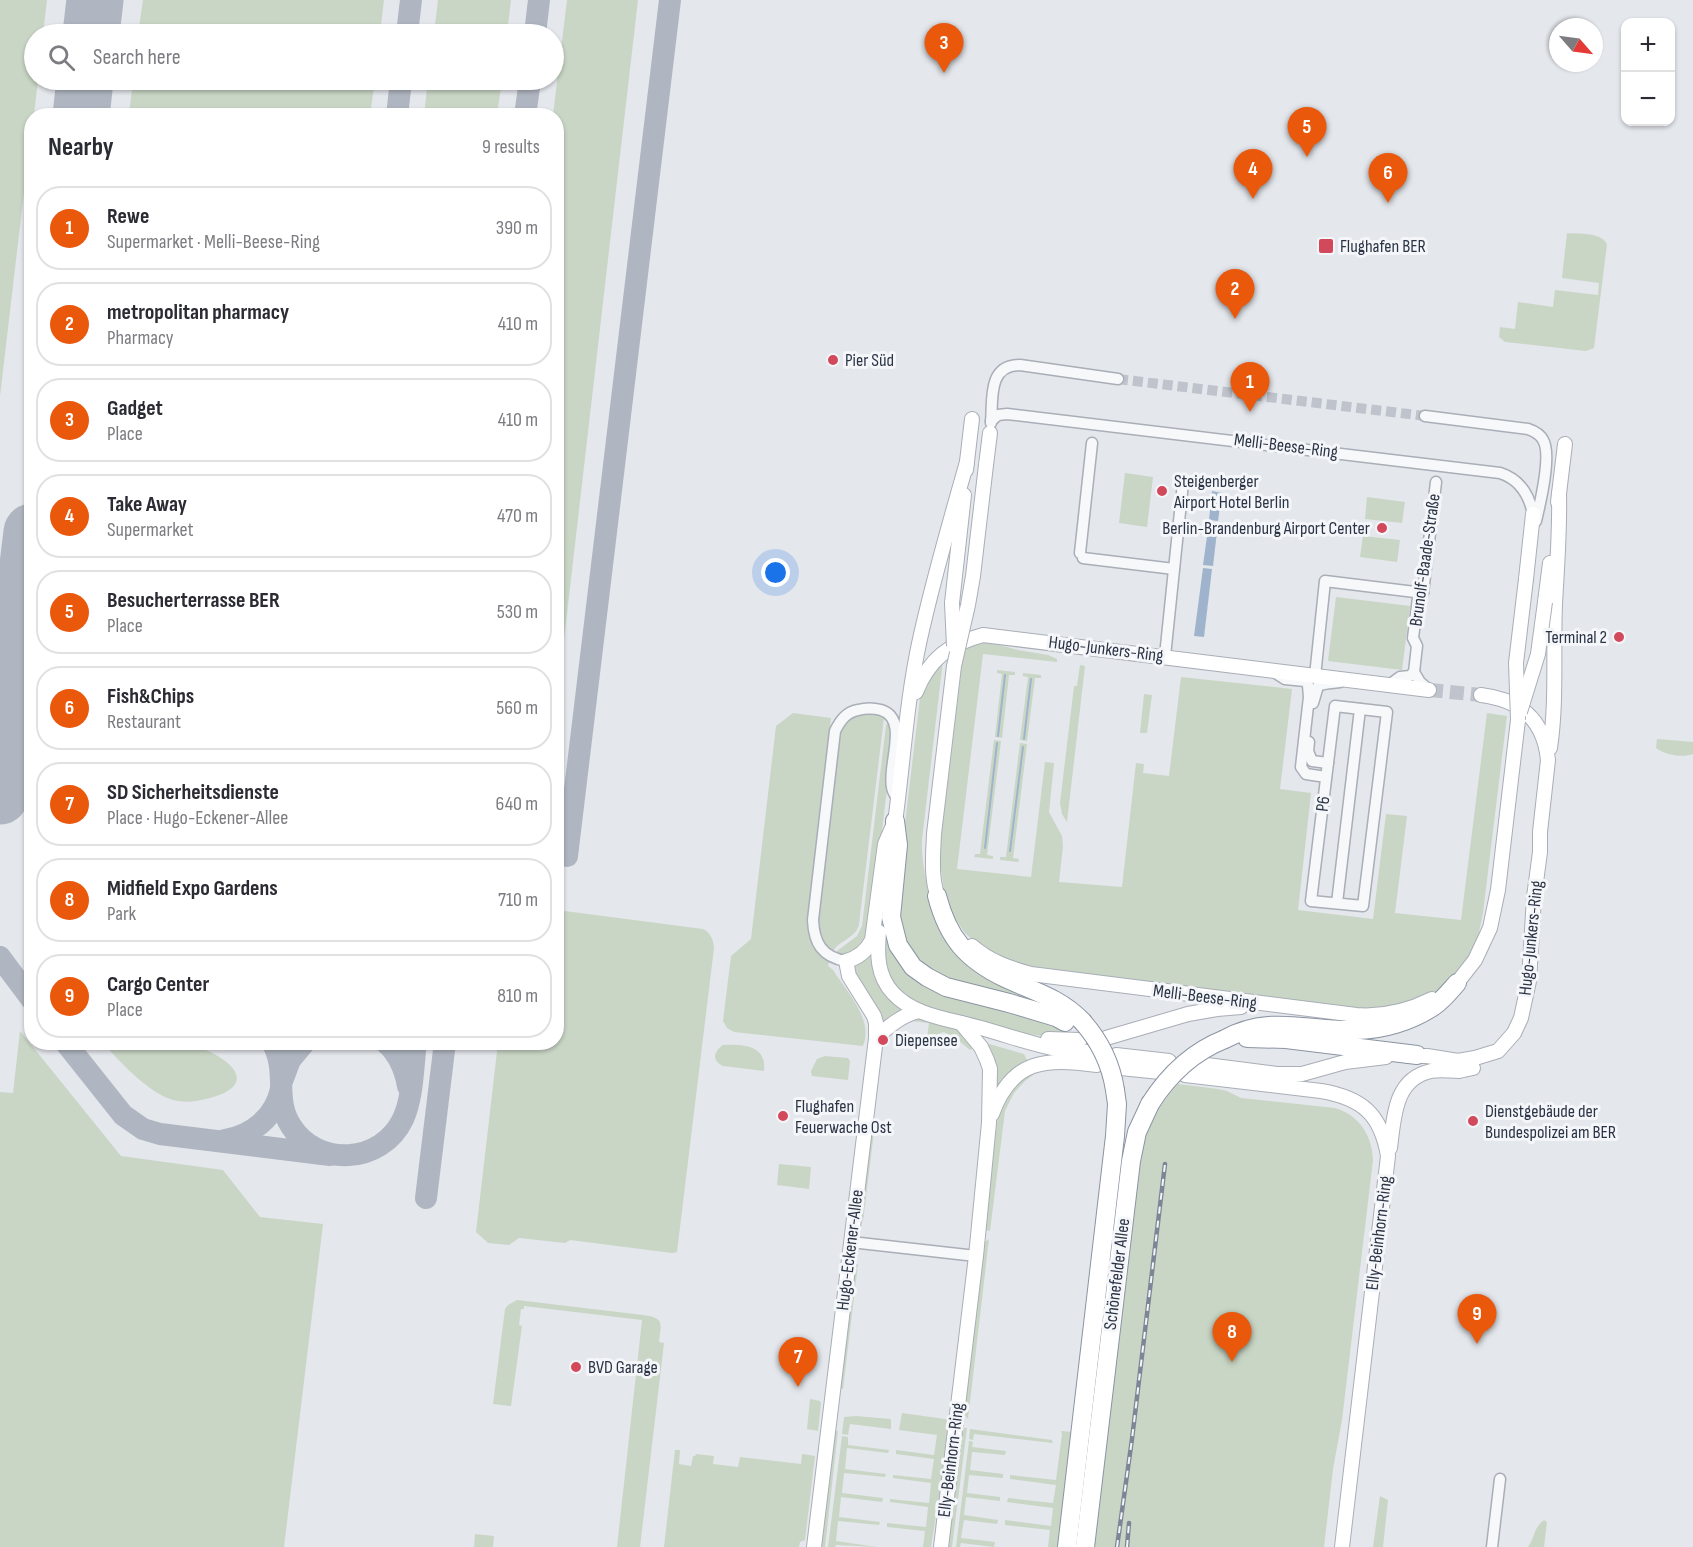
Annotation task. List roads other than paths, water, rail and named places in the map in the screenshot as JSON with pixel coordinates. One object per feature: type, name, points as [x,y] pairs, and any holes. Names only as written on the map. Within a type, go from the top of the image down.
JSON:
[{"type":"highway","points":[[895,821],[898,845],[891,917],[898,945],[912,967],[946,987],[1073,1021]]},
{"type":"highway","name":"Schönefelder Allee","points":[[937,896],[942,916],[950,932],[974,959],[1005,978],[1057,1000],[1073,1021],[1090,1031],[1105,1055],[1115,1090],[1116,1137],[1068,1547]]},
{"type":"highway","name":"Schönefelder Allee","points":[[1085,1547],[1131,1161],[1137,1132],[1159,1090],[1179,1067],[1203,1049],[1241,1031],[1258,1026],[1281,1025],[1356,1030],[1391,1024],[1434,1006],[1457,983]]},
{"type":"highway","points":[[1225,1039],[1256,1037],[1286,1039],[1416,1055]]},
{"type":"street","name":"Melli-Beese-Ring","points":[[1118,379],[1020,365],[1008,366],[999,373],[993,385],[991,427],[973,576],[954,666],[934,834],[932,861],[937,896],[947,915],[966,940],[980,953],[1010,969],[1030,974],[1281,1006],[1356,1015],[1385,1014],[1403,1011],[1422,1004],[1457,983],[1481,951],[1494,914],[1518,720],[1516,663],[1530,541],[1534,517],[1542,497],[1547,452],[1540,436],[1528,429],[1425,416]]},
{"type":"street","name":"Melli-Beese-Ring","points":[[991,427],[998,415],[1007,414],[1500,473],[1512,478],[1521,486],[1528,498],[1534,517]]},
{"type":"street","name":"Melli-Beese-Ring","points":[[954,666],[952,603],[972,419]]},
{"type":"street","points":[[1092,443],[1081,556],[1174,569]]},
{"type":"street","name":"Melli-Beese-Ring","points":[[1518,720],[1539,647],[1565,444]]},
{"type":"street","name":"Hugo-Junkers-Ring","points":[[967,462],[920,640],[905,728],[895,821],[879,930],[878,957],[881,972],[891,991],[900,1000],[919,1011],[1035,1044],[1105,1055]]},
{"type":"street","name":"Brunolf-Baade-Straße","points":[[1414,672],[1417,646],[1413,638],[1418,598],[1423,593],[1436,482]]},
{"type":"street","points":[[1165,656],[1183,483]]},
{"type":"street","points":[[1548,760],[1552,726],[1555,603],[1560,527],[1559,493]]},
{"type":"street","points":[[1315,676],[1325,581],[1423,593]]},
{"type":"street","name":"Hugo-Junkers-Ring","points":[[897,800],[904,787],[914,699],[924,674],[941,654],[962,642],[983,635],[1429,690]]},
{"type":"street","points":[[1271,670],[1285,679],[1305,681],[1308,685],[1309,697],[1301,767],[1306,774],[1326,777]]},
{"type":"street","points":[[1389,685],[1400,677],[1410,676],[1414,672],[1429,690]]},
{"type":"street","points":[[1328,763],[1312,760],[1308,752],[1314,697],[1318,686],[1322,684],[1348,680]]},
{"type":"street","name":"Hugo-Junkers-Ring","points":[[1388,1156],[1395,1110],[1404,1087],[1415,1077],[1428,1072],[1443,1069],[1458,1071],[1488,1062],[1514,1033],[1521,1018],[1529,981],[1534,897],[1548,760],[1541,730],[1530,716],[1508,701],[1481,695]]},
{"type":"street","name":"P6","points":[[1335,706],[1387,712],[1363,906],[1311,901],[1326,777],[1335,706]]},
{"type":"street","name":"Hugo-Junkers-Ring","points":[[846,961],[832,957],[822,950],[815,938],[813,920],[835,731],[841,720],[853,711],[876,709],[887,712],[894,720],[896,733],[891,786],[897,800]]},
{"type":"street","name":"P6","points":[[1338,903],[1360,709]]},
{"type":"street","points":[[846,961],[865,952],[872,940],[885,844],[895,821]]},
{"type":"street","name":"Hugo-Eckener-Allee","points":[[814,1547],[876,1038],[874,1016],[849,976],[846,961]]},
{"type":"street","points":[[1105,1055],[1188,1014],[1239,1007],[1281,1006]]},
{"type":"street","points":[[876,1038],[897,1020],[919,1011]]},
{"type":"street","name":"Elly-Beinhorn-Ring","points":[[941,1547],[976,1256],[989,1123],[990,1079],[987,1060],[981,1047],[961,1023]]},
{"type":"street","points":[[978,1027],[1033,1038],[1080,1040]]},
{"type":"street","points":[[1199,1064],[1277,1074],[1302,1074],[1345,1062],[1370,1058],[1416,1055],[1458,1061],[1498,1051]]},
{"type":"street","name":"Elly-Beinhorn-Ring","points":[[989,1123],[1008,1082],[1027,1068],[1050,1061],[1105,1055],[1165,1067]]},
{"type":"street","name":"Elly-Beinhorn-Ring","points":[[1185,1075],[1321,1091],[1350,1099],[1373,1116],[1383,1135],[1388,1156],[1342,1547]]},
{"type":"street","points":[[851,1242],[976,1256]]},
{"type":"street","points":[[1492,1547],[1500,1479]]},
{"type":"water","points":[[1212,491],[1222,493],[1218,521],[1209,520]]},
{"type":"water","points":[[1209,522],[1218,523],[1213,566],[1203,565]]},
{"type":"water","points":[[1203,568],[1212,569],[1204,637],[1194,636]]},
{"type":"waterway","points":[[998,736],[1005,675]]},
{"type":"waterway","points":[[1024,739],[1031,679]]},
{"type":"waterway","points":[[985,848],[997,743]]},
{"type":"waterway","points":[[1010,851],[1023,747]]},
{"type":"tunnel","points":[[1118,379],[1425,416]]},
{"type":"tunnel","points":[[1429,690],[1481,695]]},
{"type":"railway","points":[[1117,1547],[1165,1164]]},
{"type":"railway","points":[[1127,1547],[1129,1523]]},
{"type":"place","name":"Gadget","points":[[944,73]]},
{"type":"place","name":"Besucherterrasse BER","points":[[1307,157]]},
{"type":"place","name":"Take Away","points":[[1253,199]]},
{"type":"place","name":"Fish&Chips","points":[[1388,203]]},
{"type":"place","name":"Flughafen BER","points":[[1326,246]]},
{"type":"place","name":"metropolitan pharmacy","points":[[1235,319]]},
{"type":"place","name":"Pier Süd","points":[[833,360]]},
{"type":"place","name":"Rewe","points":[[1250,412]]},
{"type":"place","name":"Steigenberger Airport Hotel Berlin","points":[[1162,491]]},
{"type":"place","name":"Berlin-Brandenburg Airport Center","points":[[1382,528]]},
{"type":"place","name":"Terminal 2","points":[[1619,637]]},
{"type":"place","name":"Diepensee","points":[[883,1040]]},
{"type":"place","name":"Flughafen Feuerwache Ost","points":[[783,1116]]},
{"type":"place","name":"Dienstgebäude der Bundespolizei am BER","points":[[1473,1121]]},
{"type":"place","name":"Cargo Center","points":[[1477,1344]]},
{"type":"place","name":"Midfield Expo Gardens","points":[[1232,1362]]},
{"type":"place","name":"BVD Garage","points":[[576,1367]]},
{"type":"place","name":"SD Sicherheitsdienste","points":[[798,1387]]}]
